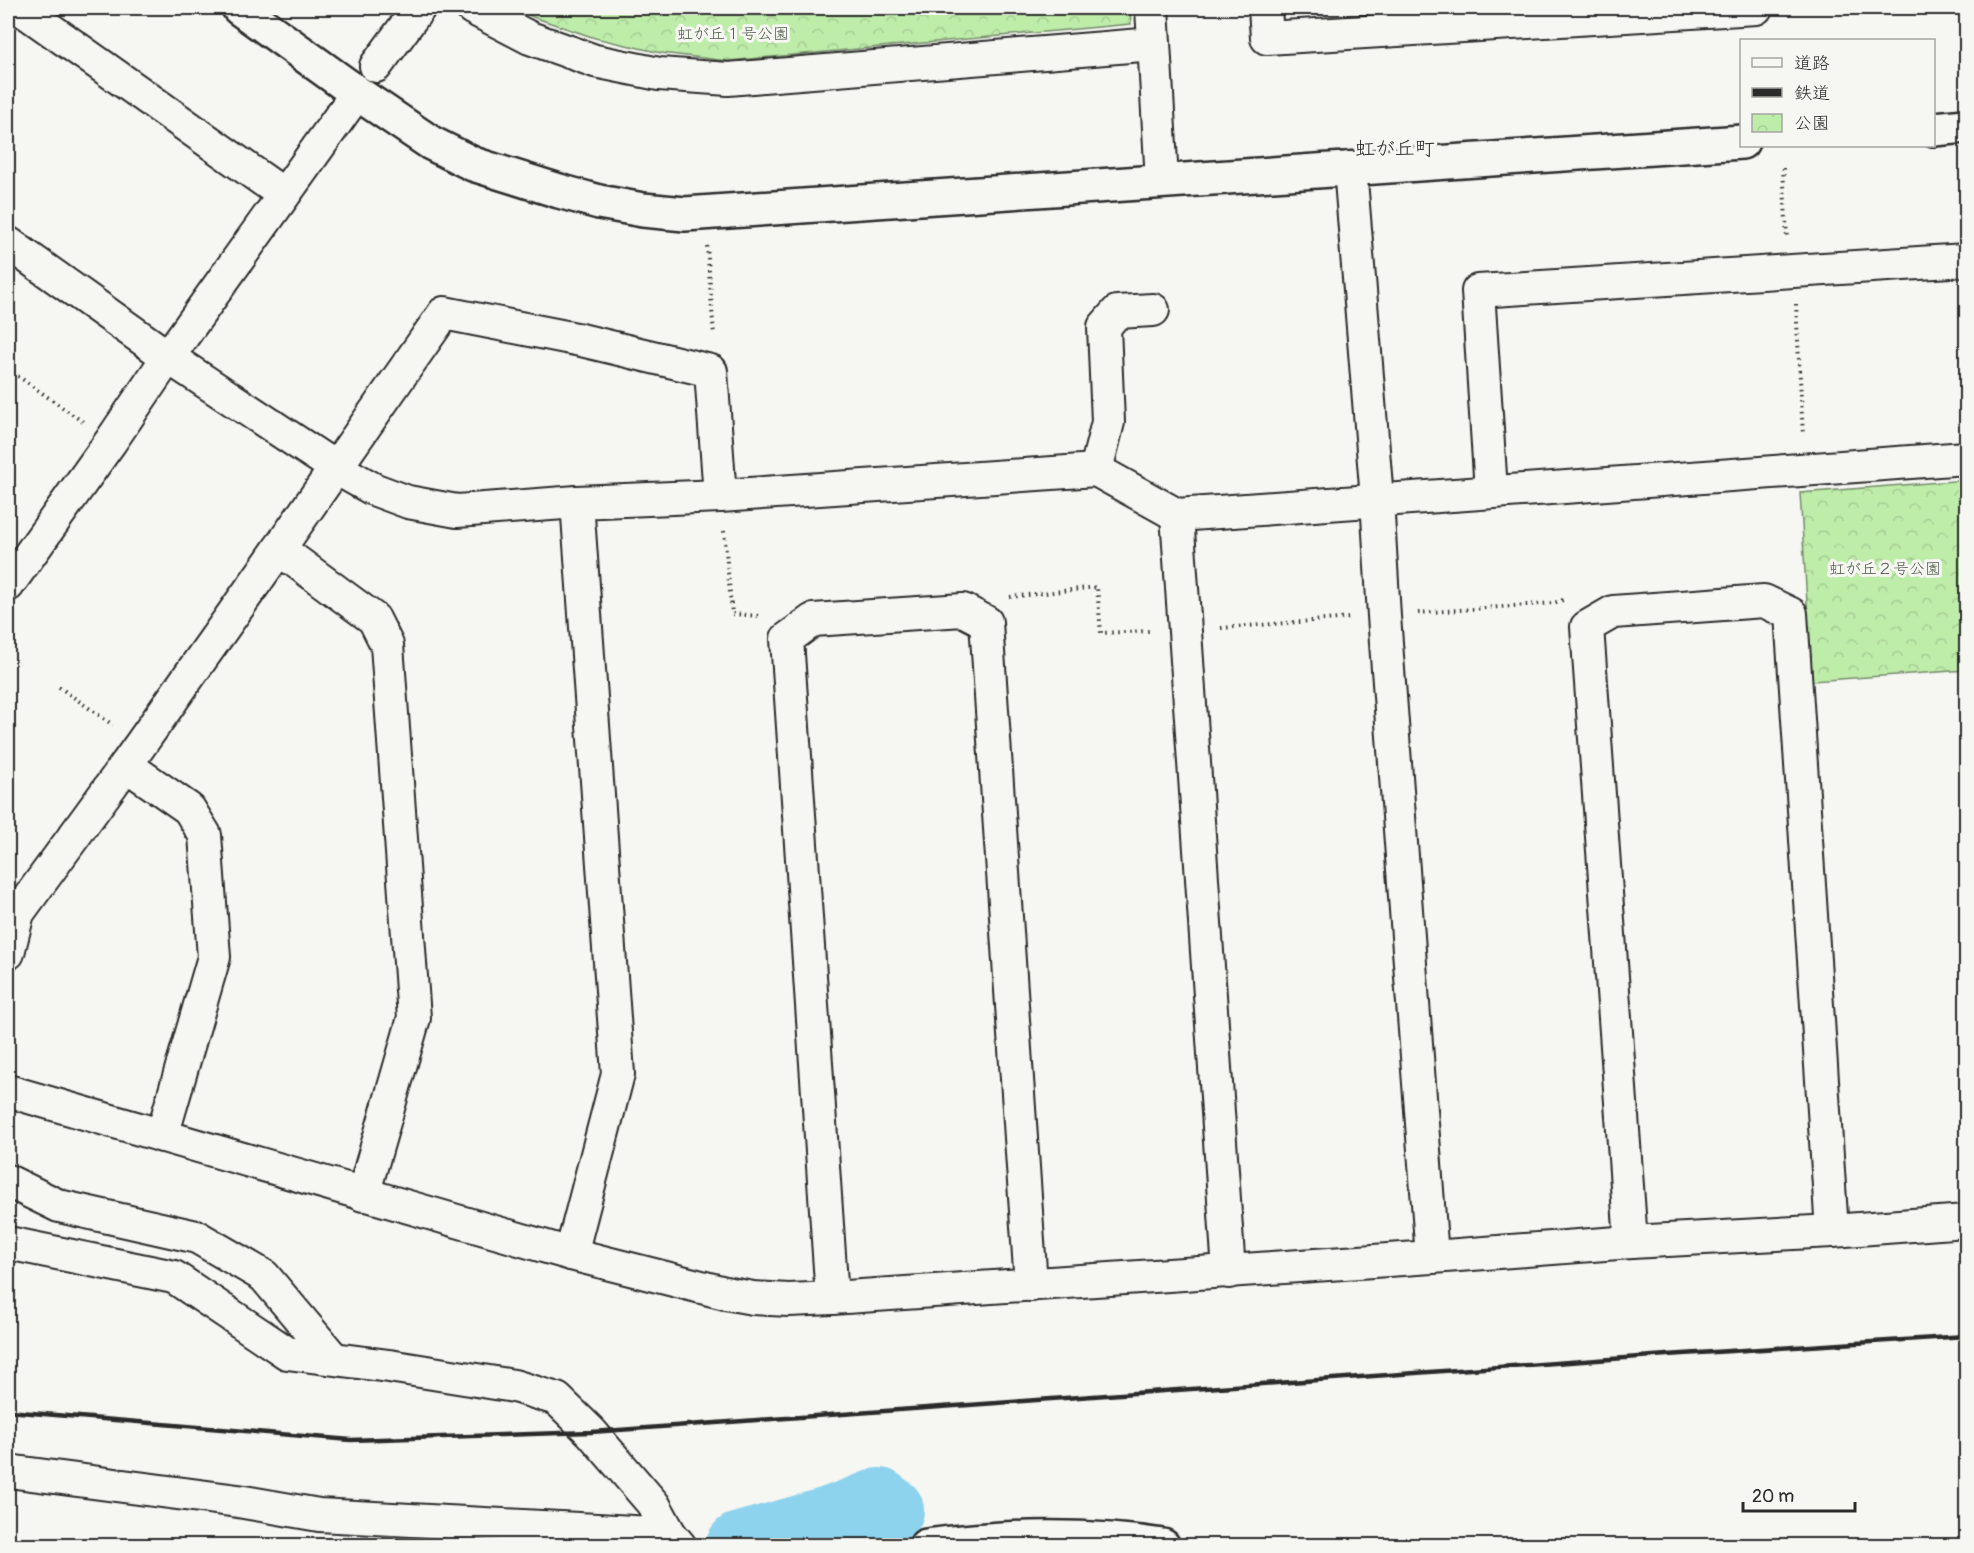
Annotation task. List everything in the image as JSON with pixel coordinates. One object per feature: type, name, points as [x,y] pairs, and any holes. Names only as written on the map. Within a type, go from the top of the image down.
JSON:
[{"type":"street","points":[[20,8],[283,194]]},
{"type":"street","points":[[239,8],[431,143],[473,164],[559,191],[643,210],[685,214],[1740,142]]},
{"type":"street","points":[[376,66],[419,8]]},
{"type":"street","points":[[472,8],[530,38],[595,61],[659,74],[728,79],[1154,44]]},
{"type":"street","points":[[1152,8],[1162,181]]},
{"type":"street","points":[[1265,8],[1267,38],[1756,8]]},
{"type":"street","points":[[8,585],[283,194],[357,93]]},
{"type":"street","points":[[1935,129],[1966,126]]},
{"type":"street","points":[[1350,168],[1377,499],[1432,1257]]},
{"type":"street","points":[[8,243],[168,357],[336,468],[373,489],[408,501],[457,511],[577,502],[720,496],[1096,470],[1177,515],[1966,458]]},
{"type":"street","points":[[1491,491],[1478,291],[1966,260]]},
{"type":"street","points":[[1096,470],[1108,422],[1104,327],[1117,312],[1153,310]]},
{"type":"street","points":[[8,953],[18,913],[279,549],[444,313],[581,340],[711,371],[720,496]]},
{"type":"street","points":[[571,1254],[618,1074],[577,502]]},
{"type":"street","points":[[1177,515],[1228,1272]]},
{"type":"street","points":[[279,549],[374,619],[387,645],[414,1018],[363,1194]]},
{"type":"street","points":[[1630,1242],[1587,627],[1613,612],[1764,601],[1791,614],[1832,1231]]},
{"type":"street","points":[[832,1298],[787,639],[813,620],[963,610],[986,622],[1031,1285]]},
{"type":"street","points":[[133,754],[189,809],[205,835],[214,957],[162,1136]]},
{"type":"street","points":[[8,1091],[571,1254],[724,1293],[753,1298],[789,1300],[832,1298],[1630,1242],[1966,1221]]},
{"type":"street","points":[[8,1181],[59,1206],[197,1237],[264,1276],[333,1358]]},
{"type":"street","points":[[8,1243],[174,1277],[287,1353],[514,1386],[557,1399],[591,1432],[654,1505],[675,1540]]},
{"type":"street","points":[[8,1471],[238,1501],[319,1515],[675,1540]]},
{"type":"street","points":[[926,1545],[966,1540],[1048,1538],[1132,1541],[1163,1545]]},
{"type":"path","points":[[1783,168],[1788,246]]},
{"type":"path","points":[[707,245],[715,354],[711,371]]},
{"type":"path","points":[[1796,297],[1805,468]]},
{"type":"path","points":[[8,369],[111,441]]},
{"type":"path","points":[[720,496],[732,614],[768,616]]},
{"type":"path","points":[[1001,597],[1097,587],[1101,633],[1157,631]]},
{"type":"path","points":[[1210,629],[1554,603],[1566,599]]},
{"type":"path","points":[[59,687],[133,754]]},
{"type":"green space","name":"虹が丘１号公園","points":[[516,8],[1130,8],[1131,24],[728,61],[661,53],[595,38],[533,17]]},
{"type":"green space","name":"虹が丘２号公園","points":[[1966,480],[1966,670],[1812,681],[1800,493]]},
{"type":"waterway","points":[[740,1546],[829,1521],[879,1502],[890,1510]]},
{"type":"railway","points":[[8,1411],[351,1440],[591,1432],[1667,1355],[1966,1336]]},
{"type":"district","name":"虹が丘町","points":[[1395,148]]}]
